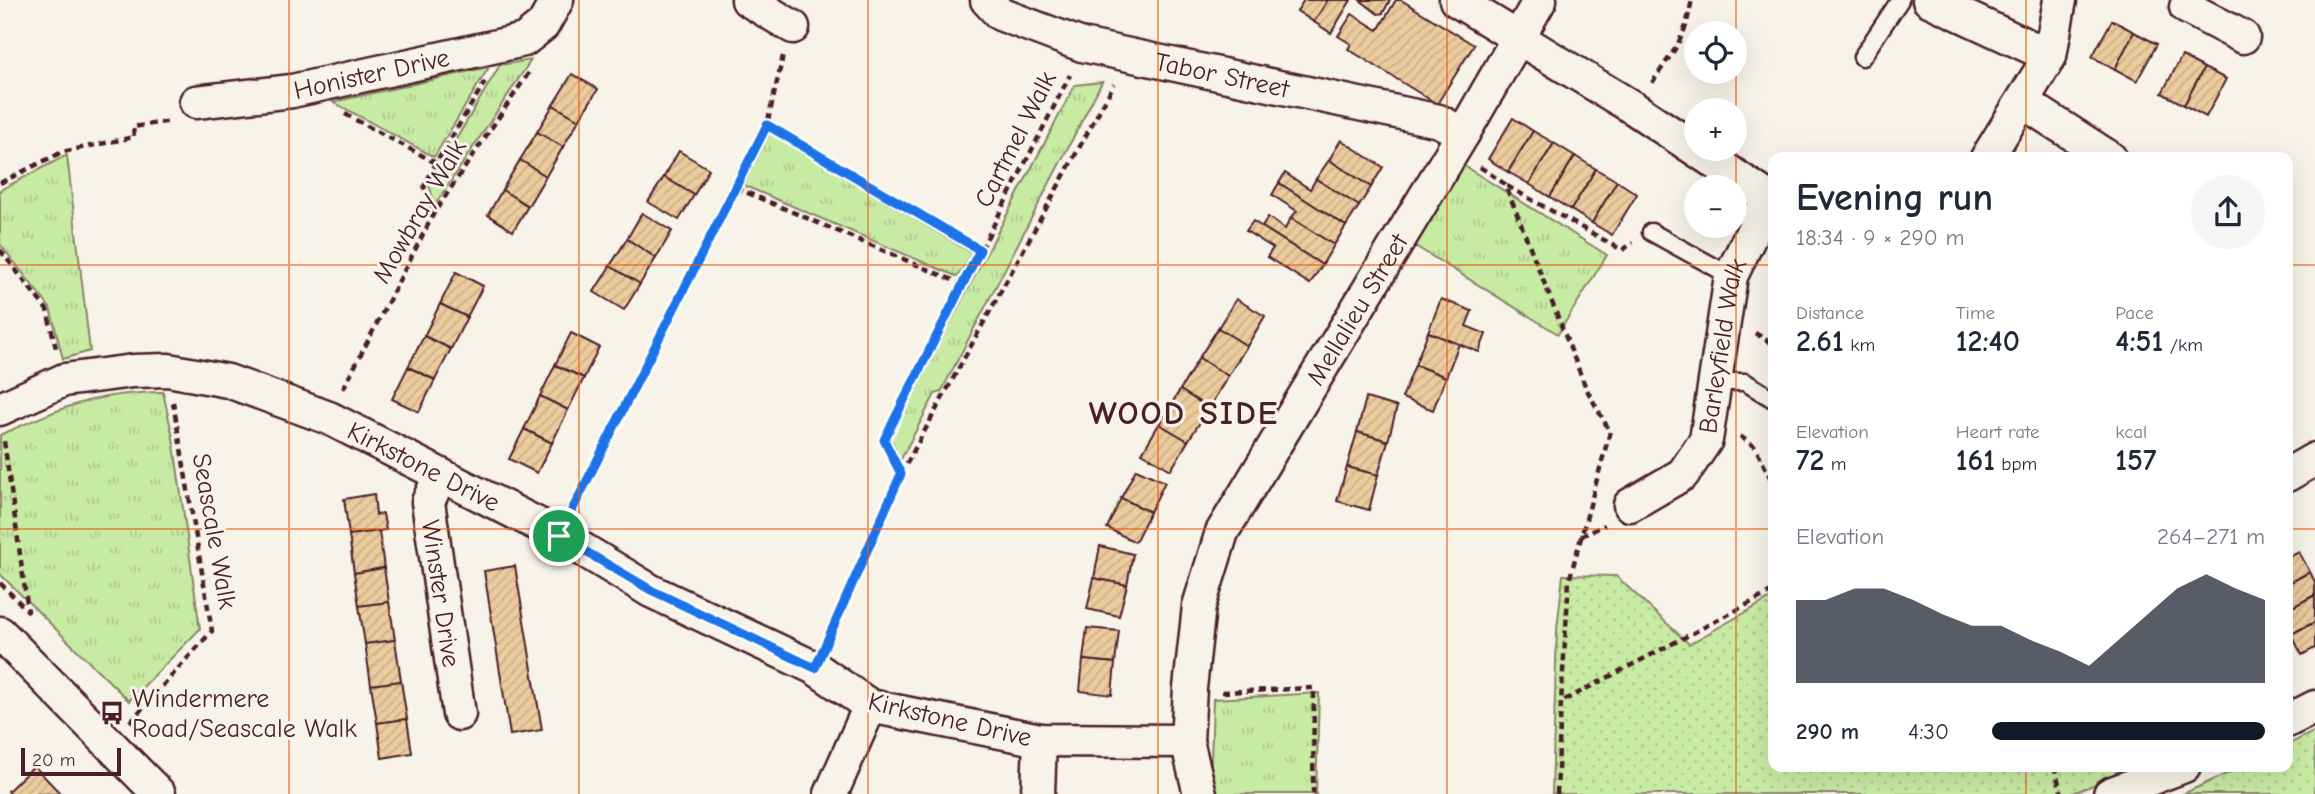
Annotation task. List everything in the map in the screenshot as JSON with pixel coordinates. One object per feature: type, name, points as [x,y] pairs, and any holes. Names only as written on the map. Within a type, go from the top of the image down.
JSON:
[{"type":"street","points":[[748,0],[793,27]]},
{"type":"street","points":[[1456,0],[1635,109],[1768,198]]},
{"type":"street","name":"Mellalieu Street","points":[[1200,794],[1187,741],[1190,688],[1199,606],[1222,532],[1464,134],[1541,0]]},
{"type":"street","points":[[1929,0],[2050,56]]},
{"type":"street","points":[[1991,152],[2050,56],[2060,0]]},
{"type":"street","name":"Tabor Street","points":[[987,1],[1000,14],[1082,46],[1439,121],[1464,134]]},
{"type":"street","points":[[2186,7],[2221,11],[2244,37]]},
{"type":"street","name":"Honister Drive","points":[[196,102],[310,87],[524,40],[550,13]]},
{"type":"street","points":[[2024,102],[2101,152]]},
{"type":"street","name":"Barleyfield Walk","points":[[1630,505],[1683,474],[1697,458],[1706,440],[1731,276],[1768,206]]},
{"type":"street","name":"Kirkstone Drive","points":[[1,418],[64,380],[133,371],[168,370],[228,381],[328,418],[559,536],[651,590],[815,668],[870,706],[1040,740],[1187,741]]},
{"type":"street","name":"Winster Drive","points":[[440,475],[428,502],[458,714]]},
{"type":"street","points":[[0,633],[108,741],[146,790]]},
{"type":"street","points":[[831,794],[870,706]]},
{"type":"street","points":[[2293,718],[2315,707]]},
{"type":"street","points":[[1038,794],[1040,740]]},
{"type":"street","points":[[2110,794],[2169,772]]},
{"type":"lane","points":[[1862,57],[1900,0]]},
{"type":"lane","points":[[1651,232],[1731,276]]},
{"type":"lane","points":[[1716,382],[1745,382],[1768,396]]},
{"type":"path","points":[[1635,109],[1677,46],[1686,26],[1692,0]]},
{"type":"path","name":"Mowbray Walk","points":[[328,418],[434,213],[536,61],[550,13]]},
{"type":"path","points":[[559,536],[767,125],[780,77],[785,41],[793,27]]},
{"type":"path","points":[[434,213],[424,187],[493,69],[498,46]]},
{"type":"path","name":"Cartmel Walk","points":[[901,474],[884,440],[1068,79],[1082,46]]},
{"type":"path","points":[[815,668],[901,474],[1129,55]]},
{"type":"path","points":[[310,87],[315,98],[436,163]]},
{"type":"path","points":[[0,183],[62,152],[134,137],[133,127],[172,121],[196,102]]},
{"type":"path","points":[[767,125],[980,250]]},
{"type":"path","points":[[1476,165],[1506,185],[1622,250],[1651,232]]},
{"type":"path","points":[[1506,185],[1586,387],[1609,432],[1569,581],[1557,794]]},
{"type":"path","points":[[736,188],[962,284]]},
{"type":"path","points":[[0,250],[47,310],[64,380]]},
{"type":"path","name":"Seascale Walk","points":[[108,741],[133,719],[212,632],[168,370]]},
{"type":"path","points":[[1711,414],[1755,447],[1768,473]]},
{"type":"path","points":[[0,583],[28,611],[1,418]]},
{"type":"path","points":[[1561,702],[1768,594]]},
{"type":"path","points":[[1190,688],[1217,692],[1314,688],[1313,794]]},
{"type":"path","points":[[2056,772],[2062,794]]},
{"type":"green space","points":[[531,60],[435,205],[429,185],[500,65]]},
{"type":"green space","points":[[489,67],[434,157],[333,102]]},
{"type":"green space","points":[[1102,82],[941,392],[935,394],[900,461],[890,437],[1075,85]]},
{"type":"green space","points":[[770,132],[972,253],[958,277],[743,185]]},
{"type":"green space","points":[[67,155],[90,351],[63,359],[50,308],[0,244],[0,190]]},
{"type":"green space","points":[[1461,164],[1607,255],[1558,334],[1412,244]]},
{"type":"green space","points":[[163,392],[173,438],[200,629],[129,701],[0,574],[0,435],[79,403],[117,395]]},
{"type":"green space","points":[[1563,575],[1616,576],[1689,644],[1768,600],[1768,772],[2127,772],[2070,794],[1552,794],[1557,629]]},
{"type":"green space","points":[[1319,693],[1316,794],[1210,794],[1213,699]]},
{"type":"green space","points":[[2315,731],[2315,794],[2183,794],[2230,772],[2293,772],[2293,742]]},
{"type":"building","points":[[1304,0],[1328,0],[1314,22],[1297,11]]},
{"type":"building","points":[[1328,0],[1351,0],[1331,33],[1314,22]]},
{"type":"building","points":[[1360,0],[1390,0],[1383,13],[1378,14]]},
{"type":"building","points":[[1396,0],[1401,0],[1474,45],[1437,104],[1348,49],[1351,44],[1338,36],[1352,14],[1378,30]]},
{"type":"building","points":[[2112,20],[2134,32],[2115,69],[2092,57]]},
{"type":"building","points":[[2134,32],[2157,44],[2137,81],[2115,69]]},
{"type":"building","points":[[2182,56],[2204,68],[2184,105],[2162,93]]},
{"type":"building","points":[[2204,68],[2226,79],[2206,117],[2184,105]]},
{"type":"building","points":[[572,74],[598,89],[579,120],[553,105]]},
{"type":"building","points":[[553,105],[579,120],[563,147],[537,132]]},
{"type":"building","points":[[1513,118],[1533,131],[1508,172],[1488,159]]},
{"type":"building","points":[[1533,131],[1554,143],[1529,184],[1508,172]]},
{"type":"building","points":[[537,132],[563,147],[546,176],[520,160]]},
{"type":"building","points":[[1341,140],[1383,167],[1371,187],[1329,160]]},
{"type":"building","points":[[1554,143],[1575,156],[1550,197],[1529,184]]},
{"type":"building","points":[[679,151],[709,169],[694,195],[664,177]]},
{"type":"building","points":[[1575,156],[1596,169],[1571,210],[1550,197]]},
{"type":"building","points":[[520,160],[546,176],[528,206],[502,190]]},
{"type":"building","points":[[1329,160],[1371,187],[1359,206],[1316,179]]},
{"type":"building","points":[[1596,169],[1617,181],[1592,223],[1571,210]]},
{"type":"building","points":[[1285,173],[1310,189],[1316,179],[1359,206],[1346,226],[1279,183]]},
{"type":"building","points":[[664,177],[694,195],[679,220],[648,202]]},
{"type":"building","points":[[1617,181],[1637,194],[1612,235],[1592,223]]},
{"type":"building","points":[[1279,183],[1346,226],[1334,245],[1291,218],[1297,211],[1272,195]]},
{"type":"building","points":[[502,190],[528,206],[513,231],[488,215]]},
{"type":"building","points":[[642,213],[672,231],[656,258],[627,239]]},
{"type":"building","points":[[1268,217],[1285,229],[1291,218],[1334,245],[1322,265],[1262,227]]},
{"type":"building","points":[[1253,221],[1322,265],[1310,284],[1267,257],[1273,248],[1246,231]]},
{"type":"building","points":[[627,239],[656,258],[640,284],[610,266]]},
{"type":"building","points":[[610,266],[640,284],[624,310],[594,292]]},
{"type":"building","points":[[456,272],[483,286],[467,317],[440,304]]},
{"type":"building","points":[[1236,299],[1265,316],[1247,346],[1218,328]]},
{"type":"building","points":[[1441,299],[1472,311],[1466,326],[1486,334],[1479,352],[1428,332]]},
{"type":"building","points":[[440,304],[467,317],[451,349],[424,336]]},
{"type":"building","points":[[1218,328],[1247,346],[1228,376],[1199,358]]},
{"type":"building","points":[[1428,332],[1459,344],[1446,377],[1415,365]]},
{"type":"building","points":[[571,333],[599,347],[584,378],[555,365]]},
{"type":"building","points":[[424,336],[451,349],[435,380],[408,367]]},
{"type":"building","points":[[1199,358],[1228,376],[1209,408],[1180,390]]},
{"type":"building","points":[[555,365],[584,378],[568,410],[540,396]]},
{"type":"building","points":[[1415,365],[1446,377],[1433,410],[1402,398]]},
{"type":"building","points":[[408,367],[435,380],[419,412],[392,399]]},
{"type":"building","points":[[1180,390],[1209,408],[1188,441],[1159,424]]},
{"type":"building","points":[[540,396],[568,410],[552,443],[524,429]]},
{"type":"building","points":[[1366,398],[1397,407],[1388,441],[1357,432]]},
{"type":"building","points":[[1159,424],[1188,441],[1171,470],[1142,453]]},
{"type":"building","points":[[524,429],[552,443],[537,473],[509,459]]},
{"type":"building","points":[[1357,432],[1388,441],[1378,475],[1347,467]]},
{"type":"building","points":[[1347,467],[1378,475],[1369,510],[1337,501]]},
{"type":"building","points":[[1136,469],[1165,482],[1150,512],[1121,498]]},
{"type":"building","points":[[374,494],[376,515],[383,514],[386,530],[349,535],[344,499]]},
{"type":"building","points":[[1121,498],[1150,512],[1135,542],[1107,528]]},
{"type":"building","points":[[379,531],[384,568],[354,573],[349,535]]},
{"type":"building","points":[[1100,546],[1133,554],[1127,585],[1094,578]]},
{"type":"building","points":[[2299,552],[2310,572],[2293,581],[2293,555]]},
{"type":"building","points":[[515,566],[542,730],[510,735],[484,571]]},
{"type":"building","points":[[384,568],[389,602],[359,606],[354,573]]},
{"type":"building","points":[[2310,572],[2315,582],[2315,595],[2293,607],[2293,581]]},
{"type":"building","points":[[1094,578],[1127,585],[1119,616],[1087,609]]},
{"type":"building","points":[[2315,595],[2315,622],[2293,633],[2293,607]]},
{"type":"building","points":[[389,602],[395,640],[365,644],[359,606]]},
{"type":"building","points":[[2315,622],[2315,648],[2302,655],[2293,633]]},
{"type":"building","points":[[1087,628],[1119,631],[1115,663],[1083,660]]},
{"type":"building","points":[[395,640],[401,681],[371,685],[365,644]]},
{"type":"building","points":[[1083,660],[1115,663],[1112,695],[1080,691]]},
{"type":"building","points":[[401,681],[407,719],[377,723],[371,685]]},
{"type":"building","points":[[407,719],[412,753],[382,758],[377,723]]},
{"type":"building","points":[[34,766],[61,794],[11,794],[8,791]]},
{"type":"place","name":"Windermere Road/Seascale Walk","points":[[112,713]]},
{"type":"district","name":"WOOD SIDE","points":[[1184,412]]},
{"type":"route","points":[[767,125],[980,250],[884,440],[901,474],[815,668],[651,590],[559,536],[767,125]]}]
